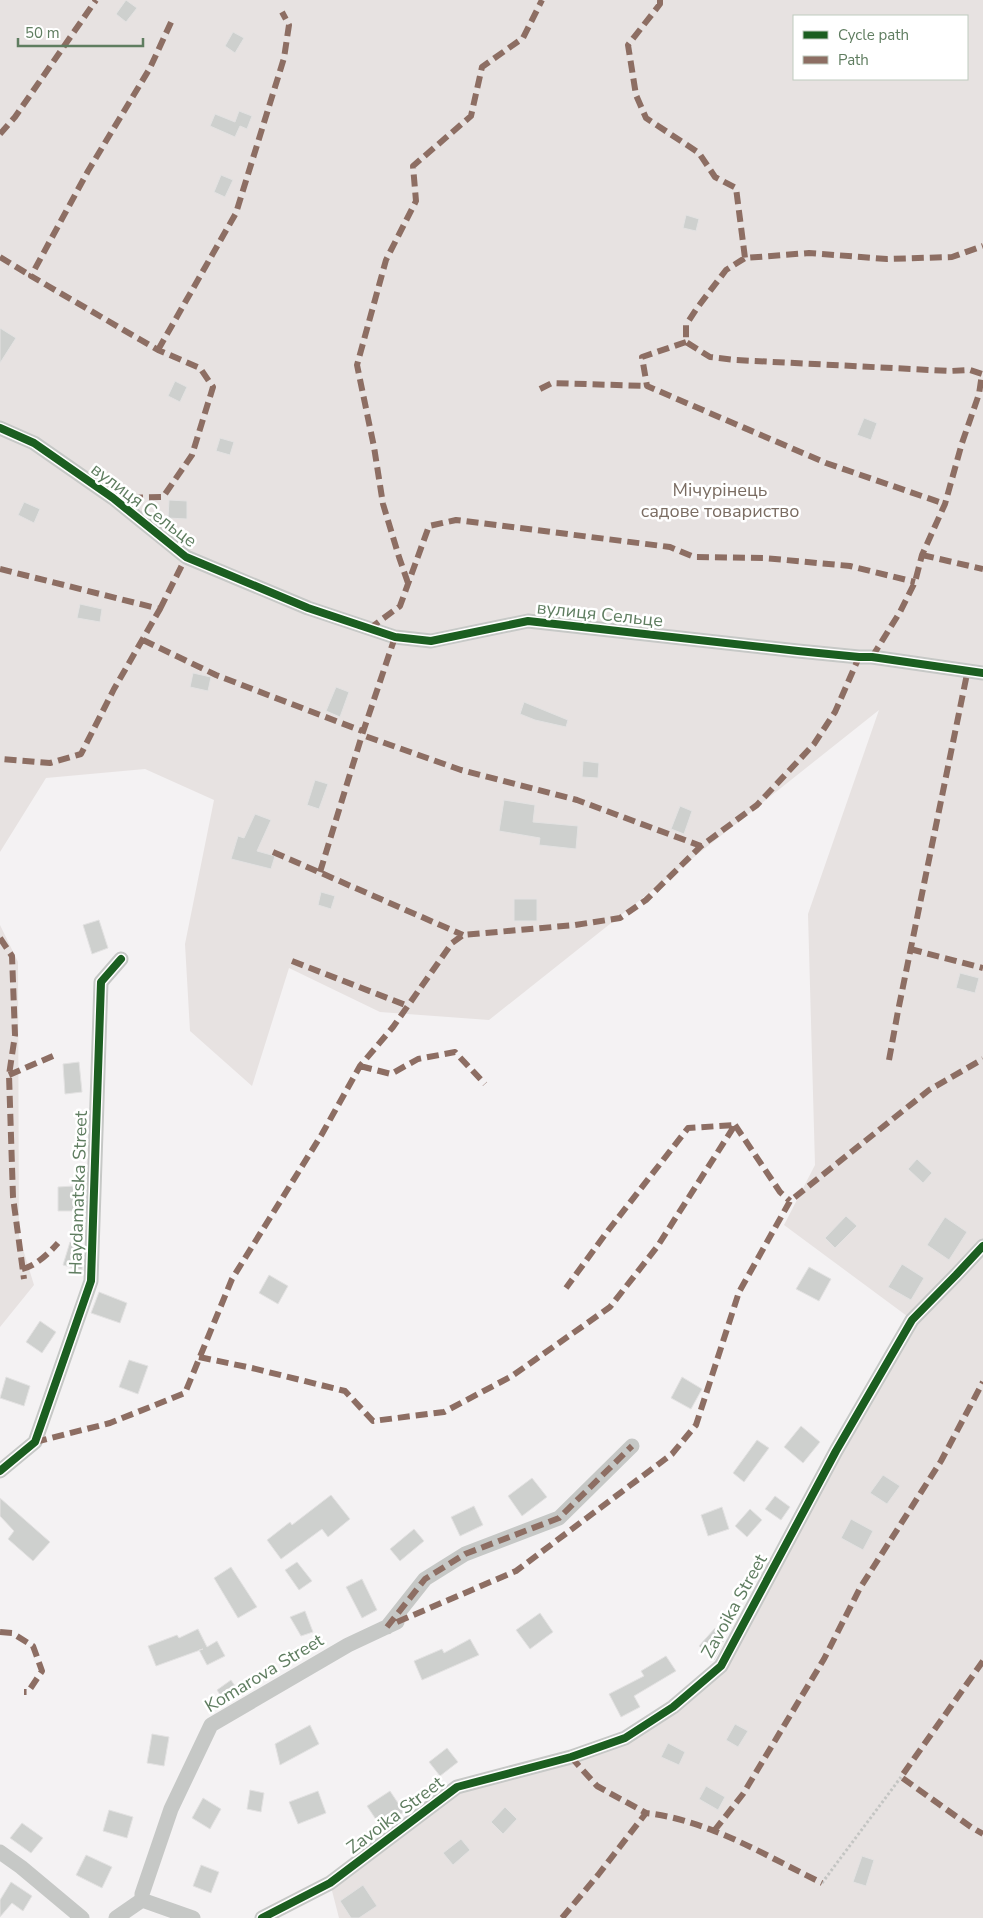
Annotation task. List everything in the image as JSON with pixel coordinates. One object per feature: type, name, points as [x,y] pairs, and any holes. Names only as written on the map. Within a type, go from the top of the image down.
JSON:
[{"type":"street","name":"вулиця Сельце","points":[[0,428],[34,443],[105,493],[186,557],[308,608],[395,637],[431,641],[528,621],[798,651],[859,657],[872,656],[983,673]]},
{"type":"street","name":"Haydamatska Street","points":[[0,1471],[35,1442],[91,1281],[101,982],[121,959]]},
{"type":"street","name":"Zavoika Street","points":[[262,1918],[330,1883],[457,1787],[571,1757],[625,1738],[673,1707],[722,1666],[836,1451],[912,1320],[983,1246]]},
{"type":"street","name":"Komarova Street","points":[[142,1900],[142,1894],[171,1809],[211,1724],[348,1645],[392,1625],[425,1579],[465,1554],[559,1518],[632,1446]]},
{"type":"street","points":[[0,1852],[82,1918]]},
{"type":"street","points":[[116,1918],[142,1900],[193,1918]]},
{"type":"path","points":[[822,1883],[901,1777]]},
{"type":"green space","name":"Мічурінець садове товариство","points":[[0,0],[983,0],[983,1918],[339,1918],[330,1883],[457,1787],[625,1738],[721,1666],[911,1319],[784,1225],[815,1165],[808,914],[879,710],[489,1020],[380,1012],[289,968],[252,1086],[190,1031],[185,944],[214,800],[145,769],[46,778],[0,852]]},
{"type":"green space","points":[[0,925],[18,962],[19,1236],[34,1285],[0,1327]]},
{"type":"building","points":[[126,0],[137,8],[126,22],[116,14]]},
{"type":"building","points":[[233,32],[244,38],[235,53],[225,46]]},
{"type":"building","points":[[239,111],[252,116],[247,129],[240,126],[235,137],[210,126],[215,114],[235,122]]},
{"type":"building","points":[[221,175],[233,180],[225,197],[214,192]]},
{"type":"building","points":[[686,215],[699,219],[696,231],[683,228]]},
{"type":"building","points":[[0,328],[16,338],[0,363]]},
{"type":"building","points":[[175,381],[187,387],[180,402],[168,396]]},
{"type":"building","points":[[864,418],[877,423],[871,440],[857,435]]},
{"type":"building","points":[[220,438],[234,442],[230,455],[216,451]]},
{"type":"building","points":[[169,500],[187,501],[187,519],[168,518]]},
{"type":"building","points":[[24,502],[40,509],[34,523],[18,515]]},
{"type":"building","points":[[80,604],[102,609],[100,622],[77,618]]},
{"type":"building","points":[[193,673],[211,677],[208,691],[190,687]]},
{"type":"building","points":[[336,687],[349,692],[340,717],[326,711]]},
{"type":"building","points":[[524,702],[568,720],[566,727],[535,720],[520,714]]},
{"type":"building","points":[[583,761],[599,763],[598,778],[582,777]]},
{"type":"building","points":[[315,780],[328,784],[319,809],[307,805]]},
{"type":"building","points":[[504,800],[535,805],[533,822],[578,826],[576,849],[539,845],[540,838],[499,831]]},
{"type":"building","points":[[680,806],[692,811],[684,834],[671,829]]},
{"type":"building","points":[[255,814],[271,820],[257,851],[275,856],[271,869],[231,859],[238,836],[244,838]]},
{"type":"building","points":[[321,892],[335,896],[331,909],[318,905]]},
{"type":"building","points":[[514,899],[537,899],[537,921],[514,921]]},
{"type":"building","points":[[99,920],[108,948],[92,954],[83,925]]},
{"type":"building","points":[[960,973],[979,978],[975,993],[956,988]]},
{"type":"building","points":[[79,1062],[82,1092],[65,1094],[63,1064]]},
{"type":"building","points":[[917,1159],[932,1173],[923,1183],[908,1169]]},
{"type":"building","points":[[74,1186],[74,1211],[58,1211],[58,1187]]},
{"type":"building","points":[[846,1216],[857,1226],[835,1248],[825,1238]]},
{"type":"building","points":[[945,1217],[967,1232],[949,1260],[927,1245]]},
{"type":"building","points":[[70,1242],[83,1246],[82,1270],[63,1265]]},
{"type":"building","points":[[902,1264],[924,1278],[911,1300],[888,1287]]},
{"type":"building","points":[[809,1267],[831,1279],[819,1301],[796,1289]]},
{"type":"building","points":[[269,1275],[288,1286],[278,1304],[259,1293]]},
{"type":"building","points":[[99,1292],[127,1303],[120,1323],[91,1313]]},
{"type":"building","points":[[40,1321],[56,1332],[42,1353],[26,1342]]},
{"type":"building","points":[[129,1360],[148,1366],[138,1394],[119,1387]]},
{"type":"building","points":[[6,1377],[30,1386],[24,1406],[0,1398]]},
{"type":"building","points":[[682,1377],[702,1389],[691,1409],[671,1398]]},
{"type":"building","points":[[801,1426],[820,1442],[803,1463],[784,1447]]},
{"type":"building","points":[[757,1440],[769,1448],[744,1482],[733,1473]]},
{"type":"building","points":[[883,1475],[900,1486],[887,1504],[870,1493]]},
{"type":"building","points":[[532,1478],[547,1497],[522,1516],[508,1496]]},
{"type":"building","points":[[331,1495],[350,1519],[328,1537],[322,1529],[281,1559],[267,1540],[290,1522],[292,1525]]},
{"type":"building","points":[[775,1496],[790,1507],[781,1520],[765,1509]]},
{"type":"building","points":[[0,1498],[50,1542],[33,1561],[8,1539],[14,1531],[0,1516]]},
{"type":"building","points":[[474,1506],[483,1525],[460,1536],[451,1517]]},
{"type":"building","points":[[722,1507],[729,1529],[708,1536],[701,1515]]},
{"type":"building","points":[[750,1509],[762,1520],[747,1537],[735,1526]]},
{"type":"building","points":[[851,1519],[873,1531],[863,1550],[841,1538]]},
{"type":"building","points":[[414,1529],[424,1541],[400,1561],[390,1549]]},
{"type":"building","points":[[297,1562],[312,1581],[299,1590],[285,1570]]},
{"type":"building","points":[[231,1567],[257,1607],[238,1618],[214,1578]]},
{"type":"building","points":[[362,1579],[377,1610],[362,1618],[346,1587]]},
{"type":"building","points":[[305,1611],[313,1632],[301,1636],[290,1617]]},
{"type":"building","points":[[540,1613],[553,1632],[530,1649],[516,1630]]},
{"type":"building","points":[[715,1628],[725,1638],[714,1660],[699,1646]]},
{"type":"building","points":[[198,1629],[207,1647],[217,1641],[225,1656],[207,1665],[199,1650],[156,1666],[148,1646],[177,1635],[179,1638]]},
{"type":"building","points":[[470,1639],[479,1655],[422,1680],[414,1661],[442,1649],[444,1653]]},
{"type":"building","points":[[666,1656],[676,1671],[634,1696],[640,1707],[621,1717],[609,1694],[644,1676],[641,1671]]},
{"type":"building","points":[[231,1680],[239,1692],[225,1702],[217,1690]]},
{"type":"building","points":[[735,1724],[748,1731],[738,1747],[726,1740]]},
{"type":"building","points":[[310,1725],[319,1744],[280,1765],[275,1744]]},
{"type":"building","points":[[152,1734],[169,1737],[164,1766],[147,1763]]},
{"type":"building","points":[[668,1743],[685,1752],[679,1765],[661,1757]]},
{"type":"building","points":[[447,1748],[458,1762],[440,1776],[429,1762]]},
{"type":"building","points":[[706,1786],[725,1797],[718,1810],[699,1799]]},
{"type":"building","points":[[250,1790],[264,1793],[261,1812],[247,1809]]},
{"type":"building","points":[[318,1791],[326,1813],[298,1824],[289,1802]]},
{"type":"building","points":[[390,1791],[404,1812],[381,1827],[367,1806]]},
{"type":"building","points":[[203,1798],[221,1809],[210,1829],[192,1818]]},
{"type":"building","points":[[505,1807],[517,1819],[503,1834],[491,1822]]},
{"type":"building","points":[[109,1810],[133,1817],[127,1838],[103,1831]]},
{"type":"building","points":[[22,1823],[43,1838],[31,1853],[10,1838]]},
{"type":"building","points":[[461,1839],[470,1850],[453,1865],[443,1853]]},
{"type":"building","points":[[86,1855],[112,1867],[102,1888],[76,1875]]},
{"type":"building","points":[[862,1856],[874,1860],[866,1886],[853,1882]]},
{"type":"building","points":[[201,1865],[219,1872],[211,1893],[193,1886]]},
{"type":"building","points":[[11,1882],[32,1896],[23,1911],[12,1903],[0,1917],[0,1900]]},
{"type":"building","points":[[363,1885],[377,1906],[359,1918],[351,1918],[340,1901]]},
{"type":"marked path","points":[[0,134],[15,117],[96,0]]},
{"type":"marked path","points":[[408,583],[383,504],[374,447],[357,365],[386,260],[416,201],[413,166],[471,116],[482,67],[523,38],[542,0]]},
{"type":"marked path","points":[[660,0],[660,4],[628,45],[636,95],[646,118],[699,153],[715,177],[736,188],[745,258]]},
{"type":"marked path","points":[[158,350],[236,213],[284,58],[289,25],[282,12]]},
{"type":"marked path","points":[[113,498],[163,497],[192,455],[213,387],[200,368],[158,350],[31,276],[88,171],[150,68],[173,18]]},
{"type":"marked path","points":[[872,657],[900,612],[915,582],[922,555],[945,504],[962,443],[979,394],[982,374],[970,370],[950,371],[710,357],[686,342],[686,325],[726,270],[745,258],[809,253],[887,259],[952,257],[983,246]]},
{"type":"marked path","points":[[0,257],[31,276]]},
{"type":"marked path","points":[[686,342],[642,357],[647,386],[826,463],[945,504]]},
{"type":"marked path","points":[[540,389],[552,383],[647,386]]},
{"type":"marked path","points":[[369,629],[400,606],[429,526],[456,520],[670,547],[694,557],[764,558],[850,566],[915,582]]},
{"type":"marked path","points":[[922,555],[983,569]]},
{"type":"marked path","points":[[160,609],[186,557]]},
{"type":"marked path","points":[[0,569],[160,609],[114,689],[81,754],[50,763],[0,759]]},
{"type":"marked path","points":[[395,637],[362,735],[461,770],[577,800],[701,846]]},
{"type":"marked path","points":[[143,640],[216,675],[362,731]]},
{"type":"marked path","points":[[35,1442],[110,1423],[185,1393],[232,1279],[322,1134],[360,1066],[393,1027],[452,943],[463,935],[575,925],[620,918],[646,900],[701,846],[757,805],[814,744],[835,712],[859,657]]},
{"type":"marked path","points":[[889,1060],[968,669]]},
{"type":"marked path","points":[[320,872],[362,735]]},
{"type":"marked path","points":[[273,852],[463,935]]},
{"type":"marked path","points":[[0,938],[12,956],[15,1035],[9,1075],[13,1197],[24,1279]]},
{"type":"marked path","points":[[910,949],[983,968]]},
{"type":"marked path","points":[[292,961],[408,1006]]},
{"type":"marked path","points":[[360,1066],[391,1074],[418,1059],[455,1052],[485,1084]]},
{"type":"marked path","points":[[9,1075],[53,1056]]},
{"type":"marked path","points":[[397,1622],[516,1571],[672,1454],[696,1425],[739,1292],[790,1201],[929,1090],[983,1059]]},
{"type":"marked path","points":[[735,1125],[780,1192],[790,1201]]},
{"type":"marked path","points":[[199,1357],[345,1391],[373,1421],[444,1412],[512,1376],[610,1307],[657,1247],[735,1125],[688,1128],[566,1288]]},
{"type":"marked path","points":[[22,1269],[37,1262],[58,1243]]},
{"type":"marked path","points":[[714,1831],[743,1794],[824,1659],[860,1588],[941,1461],[983,1382]]},
{"type":"marked path","points":[[387,1627],[425,1579],[465,1554],[559,1518],[632,1446]]},
{"type":"marked path","points":[[0,1632],[12,1633],[33,1646],[42,1671],[28,1692],[24,1692]]},
{"type":"marked path","points":[[983,1661],[901,1777],[983,1834]]},
{"type":"marked path","points":[[571,1757],[597,1786],[646,1813]]},
{"type":"marked path","points":[[562,1918],[646,1813],[669,1817],[715,1831],[737,1840],[822,1883]]},
{"type":"cycle path","points":[[0,428],[34,443],[113,498],[186,557],[308,608],[395,637],[431,641],[528,621],[798,651],[872,657],[983,673]]},
{"type":"cycle path","points":[[0,1471],[35,1442],[91,1281],[101,982],[121,959]]},
{"type":"cycle path","points":[[262,1918],[330,1883],[457,1787],[571,1757],[625,1738],[673,1707],[721,1666],[836,1451],[912,1320],[983,1246]]}]
